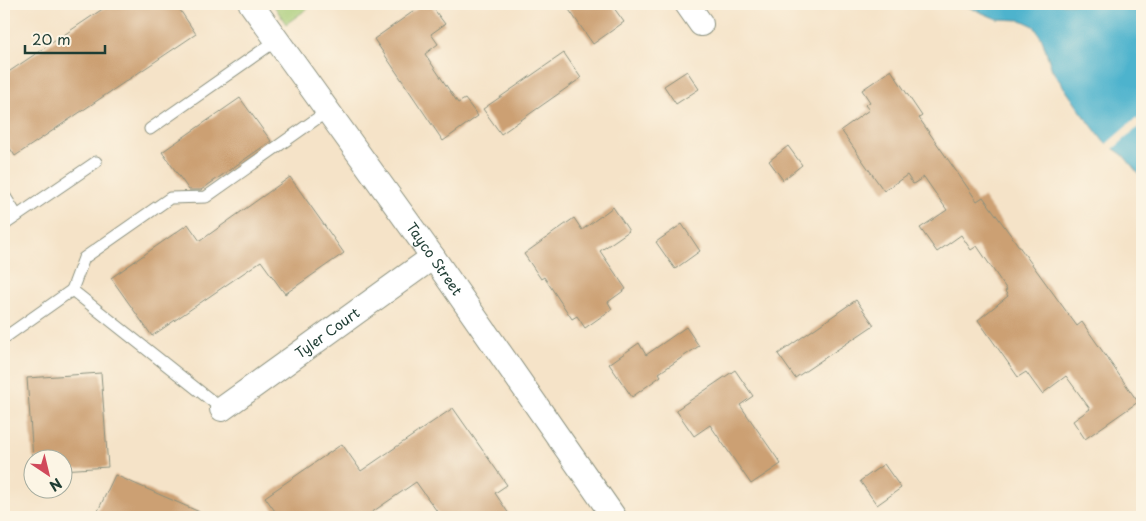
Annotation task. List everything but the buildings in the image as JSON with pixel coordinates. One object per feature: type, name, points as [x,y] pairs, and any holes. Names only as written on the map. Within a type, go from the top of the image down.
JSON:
[{"type":"street","name":"Tayco Street","points":[[251,4],[329,110],[614,517]]},
{"type":"street","points":[[687,4],[701,24]]},
{"type":"street","name":"Tyler Court","points":[[222,409],[433,257]]},
{"type":"lane","points":[[150,129],[277,40]]},
{"type":"lane","points":[[4,338],[72,290],[84,258],[170,198],[206,197],[329,110]]},
{"type":"lane","points":[[4,225],[96,162]]},
{"type":"lane","points":[[4,195],[17,216]]},
{"type":"lane","points":[[72,290],[222,409]]},
{"type":"green space","points":[[273,4],[314,4],[286,24]]},
{"type":"water","points":[[961,4],[1142,4],[1142,178],[1123,155],[1104,142],[1077,106],[1052,70],[1042,39],[1034,26],[1021,20],[997,19]]},
{"type":"pier","points":[[1136,118],[1142,124],[1112,150],[1105,145]]}]
